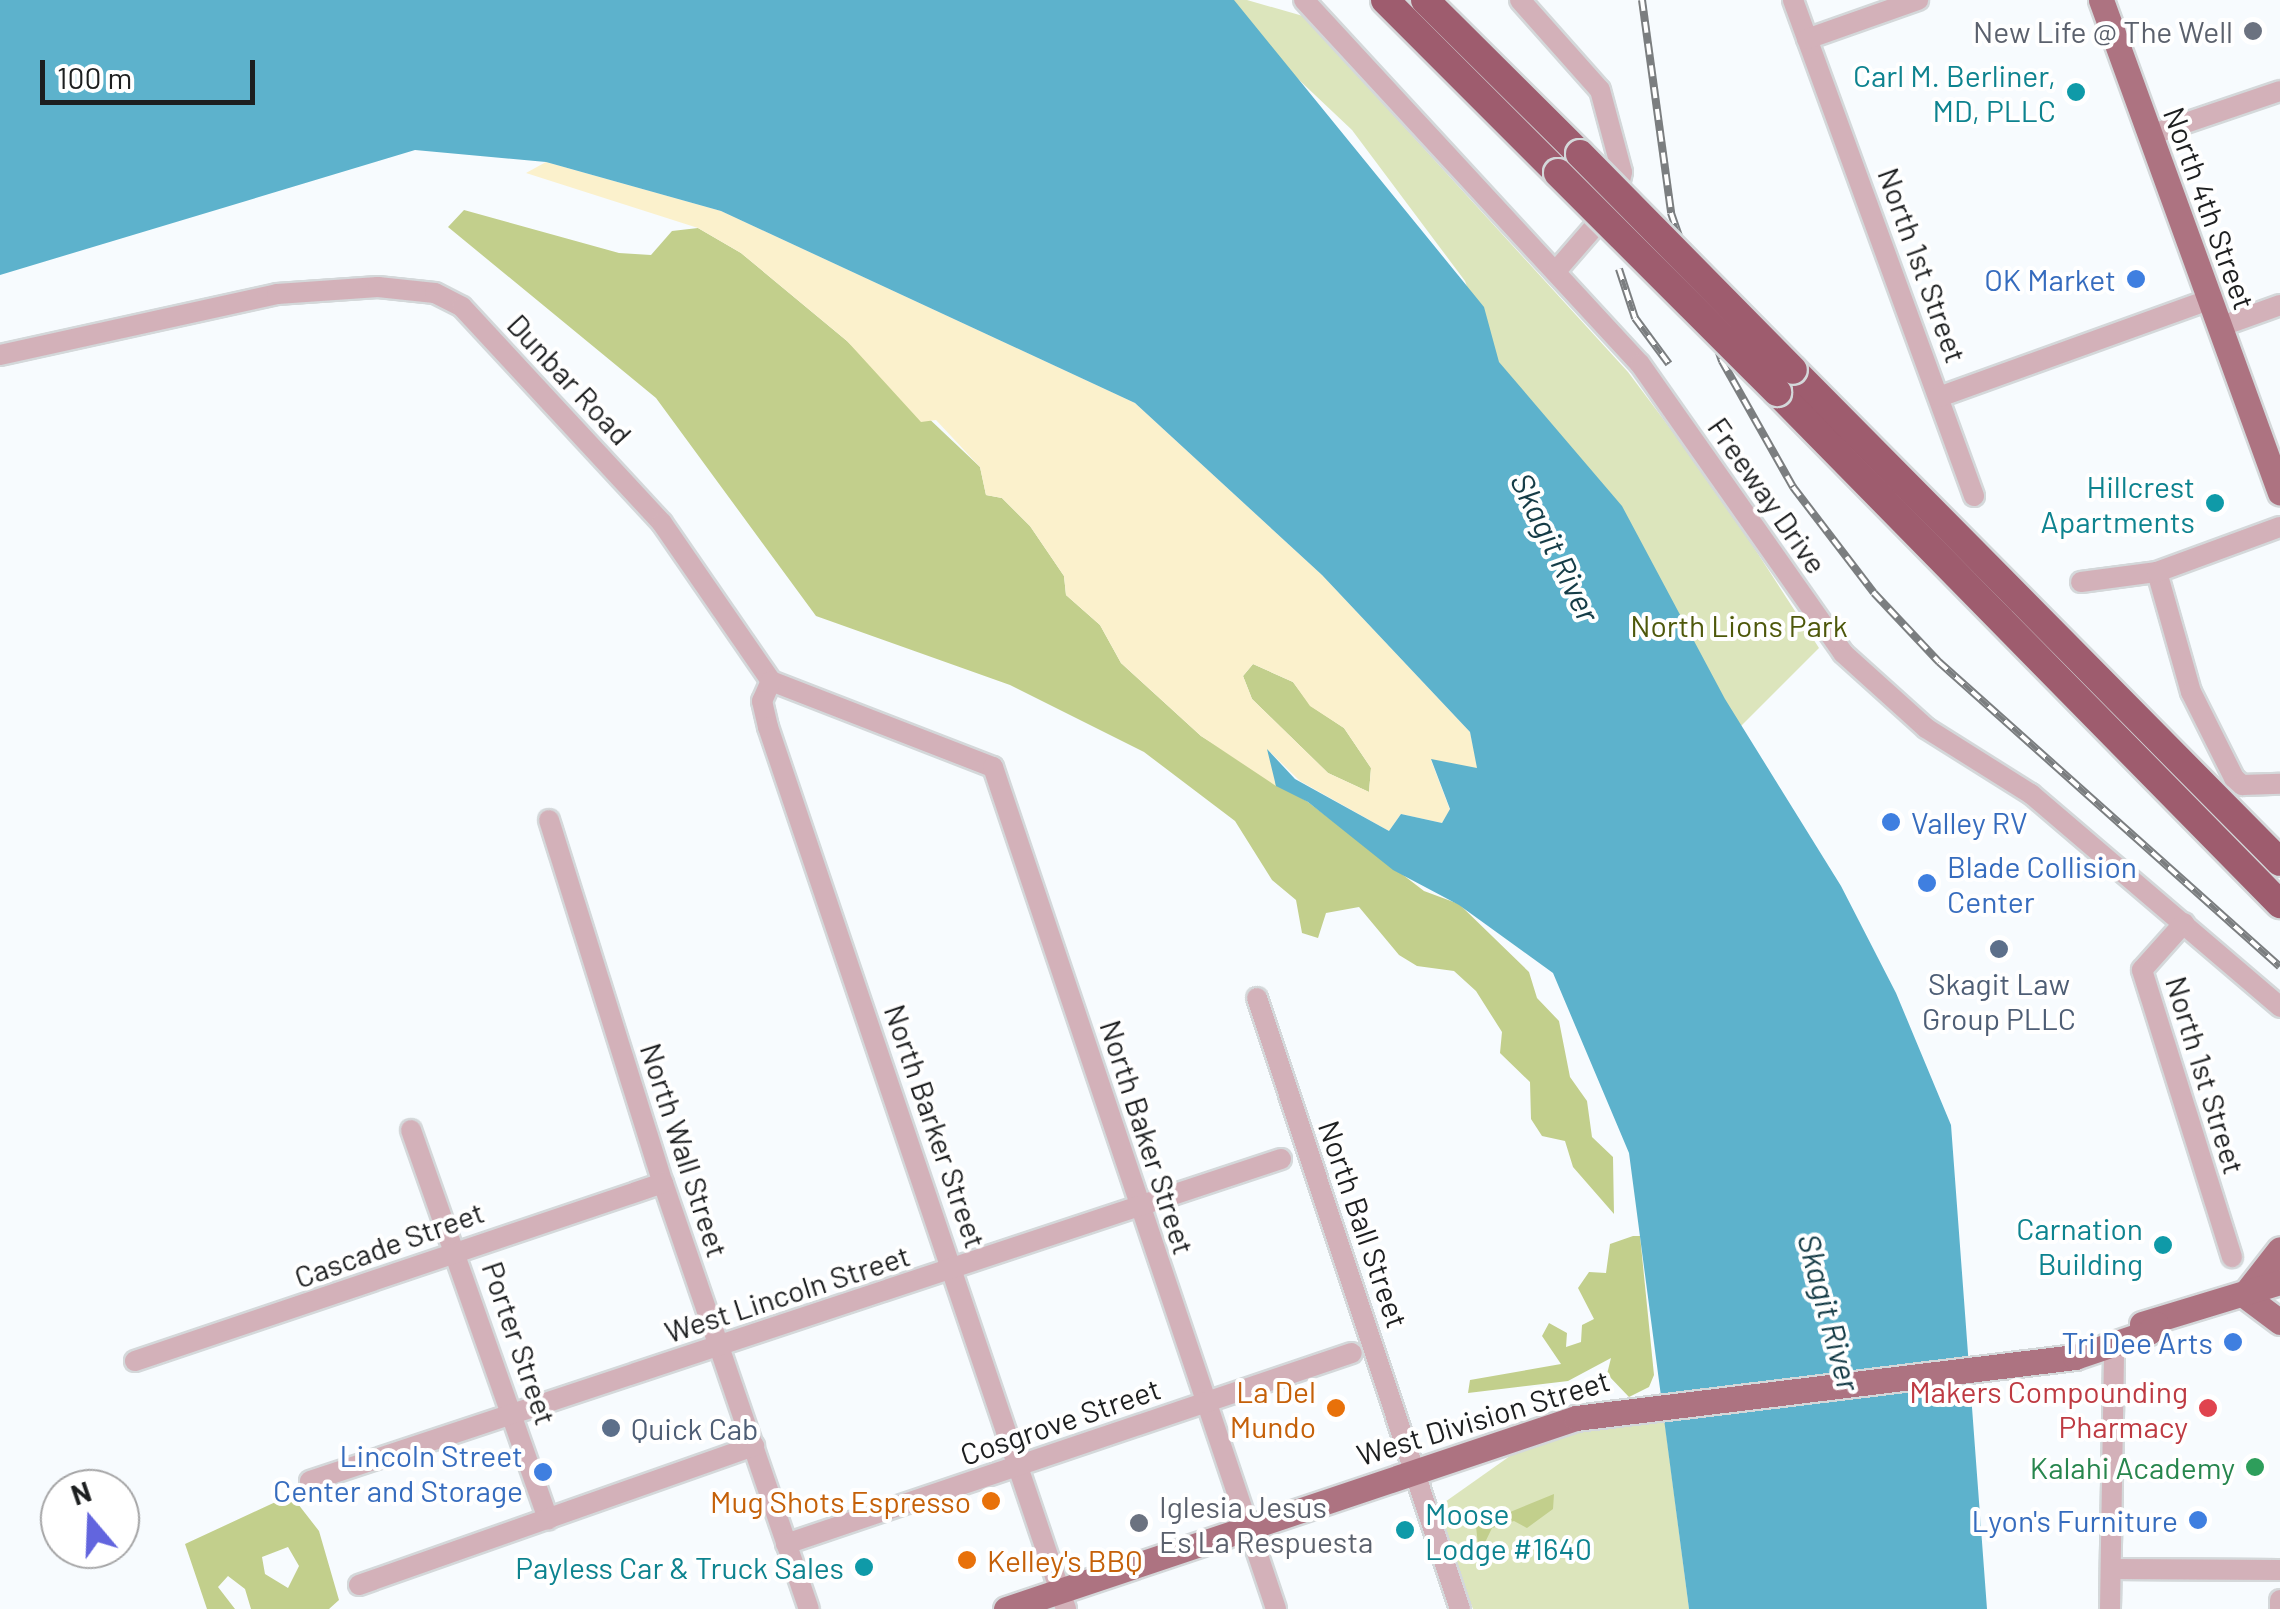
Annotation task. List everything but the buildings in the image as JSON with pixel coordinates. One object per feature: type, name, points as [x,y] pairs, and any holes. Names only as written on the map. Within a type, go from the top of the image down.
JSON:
[{"type":"highway","points":[[1385,0],[1558,172],[1785,381],[2280,862]]},
{"type":"highway","points":[[1425,0],[1580,154],[1785,381],[2280,904]]},
{"type":"main road","name":"North 4th Street","points":[[2101,0],[2280,493]]},
{"type":"main road","points":[[2280,1249],[2244,1295],[2280,1322]]},
{"type":"main road","name":"West Division Street","points":[[2050,1358],[2280,1282]]},
{"type":"main road","name":"West Division Street","points":[[1006,1609],[1063,1600],[1246,1526],[1576,1418],[2050,1358],[2114,1344],[2157,1324]]},
{"type":"street","name":"Freeway Drive","points":[[1304,0],[1640,364],[1843,654],[1926,728],[2031,794],[2280,1007]]},
{"type":"street","points":[[1520,0],[1600,90],[1622,172],[1615,202],[1556,270]]},
{"type":"street","name":"North 1st Street","points":[[1792,0],[1974,496]]},
{"type":"street","points":[[1807,39],[1918,0]]},
{"type":"street","points":[[2150,135],[2280,91]]},
{"type":"street","name":"Dunbar Road","points":[[0,355],[277,294],[378,287],[434,293],[462,306],[662,523],[771,681]]},
{"type":"street","points":[[1939,396],[2209,300]]},
{"type":"street","points":[[2219,327],[2280,305]]},
{"type":"street","points":[[2081,582],[2157,572],[2280,527]]},
{"type":"street","points":[[2157,572],[2191,692],[2242,786],[2280,784]]},
{"type":"street","name":"North Baker Street","points":[[771,681],[992,767],[1141,1207],[1203,1404],[1276,1609]]},
{"type":"street","name":"North Barker Street","points":[[771,681],[762,701],[768,728],[1063,1600]]},
{"type":"street","name":"North Wall Street","points":[[548,820],[663,1183],[809,1609]]},
{"type":"street","name":"North 1st Street","points":[[2184,923],[2142,970],[2232,1257]]},
{"type":"street","name":"North Ball Street","points":[[1257,998],[1460,1609]]},
{"type":"street","name":"Porter Street","points":[[411,1130],[548,1520]]},
{"type":"street","name":"West Lincoln Street","points":[[310,1482],[1281,1159]]},
{"type":"street","name":"Cascade Street","points":[[136,1361],[255,1325],[455,1248],[663,1183]]},
{"type":"street","points":[[2110,1609],[2114,1344]]},
{"type":"street","name":"Cosgrove Street","points":[[786,1544],[1352,1353]]},
{"type":"street","points":[[359,1585],[754,1446]]},
{"type":"street","points":[[2111,1569],[2280,1570]]},
{"type":"street","points":[[2280,1600],[2280,1609]]},
{"type":"green space","name":"North Lions Park","points":[[1174,0],[1247,0],[1303,16],[1628,372],[1718,492],[1819,648],[1736,731],[1503,389],[1465,281],[1352,130],[1279,61]]},
{"type":"green space","points":[[464,210],[619,253],[651,255],[672,231],[698,228],[741,253],[847,341],[980,467],[986,495],[1002,498],[1030,526],[1064,576],[1066,595],[1100,625],[1121,663],[1201,736],[1308,802],[1424,891],[1459,904],[1529,972],[1537,998],[1559,1021],[1570,1077],[1587,1101],[1592,1137],[1613,1157],[1614,1214],[1573,1167],[1565,1141],[1542,1136],[1531,1119],[1530,1082],[1500,1053],[1502,1032],[1476,991],[1454,971],[1417,966],[1399,955],[1359,907],[1326,913],[1318,938],[1302,933],[1296,900],[1272,880],[1235,821],[1144,752],[1010,685],[816,616],[656,398],[448,227]]},
{"type":"green space","points":[[1253,664],[1293,682],[1311,706],[1344,728],[1371,768],[1369,792],[1328,773],[1252,699],[1243,676]]},
{"type":"green space","points":[[1640,1236],[1654,1375],[1649,1387],[1629,1397],[1607,1374],[1611,1358],[1568,1381],[1468,1393],[1470,1380],[1561,1364],[1542,1336],[1549,1323],[1567,1333],[1566,1347],[1581,1342],[1582,1325],[1594,1319],[1578,1288],[1589,1272],[1606,1273],[1610,1244]]},
{"type":"green space","points":[[1662,1401],[1689,1609],[1473,1609],[1435,1509],[1557,1423]]},
{"type":"green space","points":[[1554,1494],[1553,1509],[1527,1528],[1514,1521],[1492,1528],[1479,1555],[1476,1526]]},
{"type":"green space","points":[[282,1499],[298,1504],[319,1531],[339,1600],[329,1609],[251,1609],[245,1589],[228,1576],[218,1587],[235,1609],[207,1609],[185,1544]],"holes":[[[288,1547],[299,1566],[288,1588],[265,1574],[262,1557]]]},
{"type":"sand","points":[[546,162],[721,211],[1135,403],[1322,575],[1470,732],[1478,769],[1431,760],[1450,810],[1442,823],[1401,814],[1389,831],[1300,781],[1269,751],[1276,786],[1201,736],[1121,663],[1100,625],[1066,595],[1064,576],[1030,526],[1002,498],[986,495],[980,467],[936,420],[921,422],[847,341],[741,253],[698,228],[526,173]],"holes":[[[1253,664],[1293,682],[1310,706],[1344,728],[1371,768],[1369,792],[1328,773],[1252,699],[1243,676]]]},
{"type":"water","name":"Skagit River","points":[[0,0],[1234,0],[1484,307],[1499,362],[1622,506],[1725,699],[1841,886],[1896,993],[1951,1125],[1987,1609],[1689,1609],[1629,1153],[1553,973],[1459,905],[1393,870],[1308,802],[1276,786],[1267,749],[1295,779],[1389,831],[1401,814],[1442,823],[1450,809],[1431,759],[1477,768],[1470,732],[1322,575],[1135,403],[721,211],[546,162],[415,150],[0,275]]},
{"type":"railway","points":[[1642,0],[1671,213],[1722,361],[1793,487],[1874,593],[1939,662],[2280,967]]},
{"type":"railway","points":[[1619,269],[1635,318],[1669,364]]},
{"type":"place","name":"New Life @ The Well","points":[[2253,31]]},
{"type":"place","name":"Carl M. Berliner, MD, PLLC","points":[[2076,92]]},
{"type":"place","name":"OK Market","points":[[2136,279]]},
{"type":"place","name":"Hillcrest Apartments","points":[[2215,503]]},
{"type":"place","name":"Valley RV","points":[[1891,822]]},
{"type":"place","name":"Blade Collision Center","points":[[1927,883]]},
{"type":"place","name":"Skagit Law Group PLLC","points":[[1999,949]]},
{"type":"place","name":"Carnation Building","points":[[2163,1245]]},
{"type":"place","name":"Tri Dee Arts","points":[[2233,1342]]},
{"type":"place","name":"La Del Mundo","points":[[1336,1408]]},
{"type":"place","name":"Makers Compounding Pharmacy","points":[[2208,1408]]},
{"type":"place","name":"Quick Cab","points":[[611,1428]]},
{"type":"place","name":"Kalahi Academy","points":[[2255,1467]]},
{"type":"place","name":"Lincoln Street Center and Storage","points":[[543,1472]]},
{"type":"place","name":"Mug Shots Espresso","points":[[991,1501]]},
{"type":"place","name":"Lyon's Furniture","points":[[2198,1520]]},
{"type":"place","name":"Iglesia Jesus Es La Respuesta","points":[[1139,1523]]},
{"type":"place","name":"Moose Lodge #1640","points":[[1405,1530]]},
{"type":"place","name":"Kelley's BBQ","points":[[967,1560]]},
{"type":"place","name":"Payless Car & Truck Sales","points":[[864,1567]]}]
